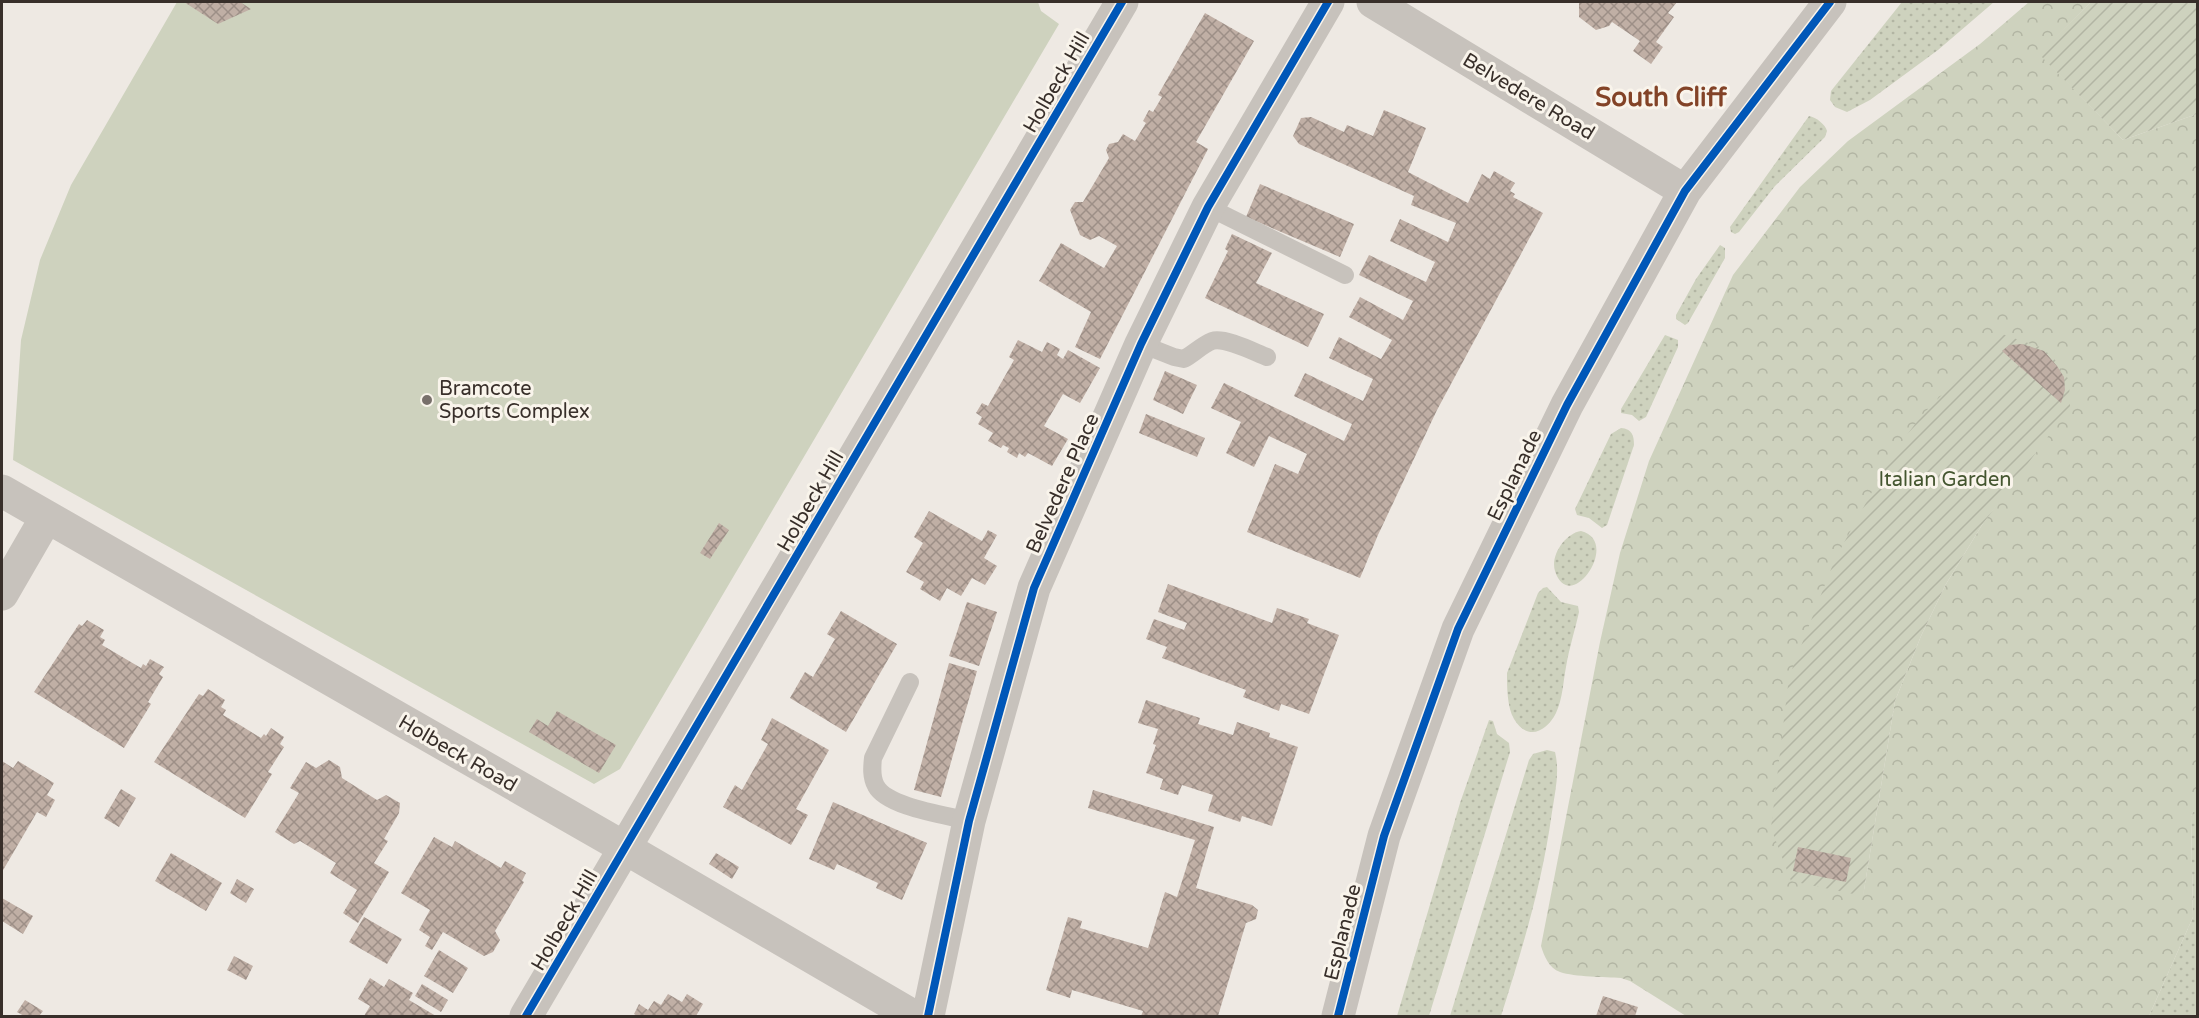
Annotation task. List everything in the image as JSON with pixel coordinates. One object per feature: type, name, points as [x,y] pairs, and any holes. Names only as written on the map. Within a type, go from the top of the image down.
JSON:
[{"type":"street","name":"Holbeck Hill","points":[[526,1017],[1122,2]]},
{"type":"street","name":"Belvedere Place","points":[[928,1017],[969,821],[1034,588],[1141,344],[1208,207],[1328,2]]},
{"type":"street","name":"Belvedere Road","points":[[1373,2],[1685,191]]},
{"type":"street","name":"Esplanade","points":[[1338,1017],[1384,836],[1458,629],[1567,405],[1685,191],[1830,2]]},
{"type":"street","name":"Holbeck Road","points":[[2,491],[625,848],[913,1017]]},
{"type":"street","points":[[2,594],[46,518]]},
{"type":"lane","points":[[1208,207],[1344,275]]},
{"type":"lane","points":[[1141,344],[1184,359],[1214,340],[1223,340],[1267,357]]},
{"type":"lane","points":[[910,682],[873,758],[872,771],[876,786],[883,794],[900,803],[969,821]]},
{"type":"green space","name":"Bramcote Sports Complex","points":[[177,2],[1038,2],[1041,11],[1059,24],[620,769],[594,784],[13,460],[21,340],[40,260],[71,185]]},
{"type":"green space","points":[[1902,2],[1994,2],[1938,50],[1870,100],[1847,112],[1835,107],[1830,100],[1831,91]]},
{"type":"green space","points":[[2029,2],[2091,2],[2040,54],[2123,140],[2197,114],[2198,804],[2191,816],[2193,917],[2149,1016],[1686,1016],[1630,981],[1621,978],[1582,976],[1560,972],[1550,965],[1541,946],[1600,642],[1620,553],[1649,461],[1733,275],[1800,187],[1848,141],[1980,44]],"holes":[[[1922,415],[2004,494],[1946,584],[1921,636],[1895,701],[1863,896]]]},
{"type":"green space","points":[[2091,2],[2197,2],[2197,114],[2123,140],[2039,54]]},
{"type":"green space","points":[[1809,116],[1825,126],[1827,131],[1825,137],[1775,186],[1739,232],[1735,234],[1731,232],[1730,227]]},
{"type":"green space","points":[[1720,245],[1725,248],[1725,258],[1685,325],[1676,319],[1676,315],[1696,279]]},
{"type":"green space","name":"Italian Garden","points":[[2002,334],[2040,347],[2053,357],[2069,380],[2070,407],[1982,525],[1946,584],[1921,636],[1895,701],[1863,896],[1791,881],[1771,828],[1789,677],[1835,559],[1894,452],[1922,415]]},
{"type":"green space","points":[[1665,335],[1678,340],[1678,347],[1646,417],[1639,421],[1632,415],[1621,413],[1621,409]]},
{"type":"green space","points":[[1621,428],[1632,433],[1634,445],[1607,525],[1602,528],[1589,518],[1577,515],[1575,509],[1611,434]]},
{"type":"green space","points":[[1581,531],[1592,537],[1596,548],[1595,560],[1581,581],[1571,586],[1562,583],[1555,571],[1555,558],[1565,540]]},
{"type":"green space","points":[[1547,587],[1561,602],[1578,606],[1579,612],[1556,713],[1548,725],[1531,732],[1519,726],[1514,719],[1508,697],[1507,673],[1538,593]]},
{"type":"green space","points":[[1489,720],[1493,721],[1497,734],[1509,743],[1510,752],[1429,1016],[1397,1016],[1460,803]]},
{"type":"green space","points":[[1547,750],[1555,752],[1557,767],[1556,790],[1548,839],[1531,915],[1501,1016],[1450,1016],[1529,760],[1533,754]]},
{"type":"green space","points":[[2197,804],[2197,1016],[2149,1016],[2193,917],[2191,816]]},
{"type":"building","points":[[184,2],[240,2],[251,9],[218,24]]},
{"type":"building","points":[[1579,2],[1677,2],[1668,13],[1674,17],[1656,42],[1663,47],[1651,64],[1633,51],[1640,41],[1612,22],[1609,26],[1596,30],[1579,17]]},
{"type":"building","points":[[1205,13],[1254,41],[1196,142],[1208,149],[1100,359],[1075,347],[1091,312],[1039,281],[1061,243],[1104,268],[1117,246],[1099,236],[1090,240],[1080,235],[1070,210],[1075,202],[1083,202],[1109,158],[1106,150],[1109,144],[1118,142],[1123,134],[1135,141],[1146,123],[1143,121],[1149,110],[1153,112],[1162,97],[1158,95]]},
{"type":"building","points":[[1384,110],[1426,128],[1408,172],[1468,203],[1482,174],[1490,179],[1494,171],[1515,183],[1510,191],[1515,194],[1513,197],[1543,213],[1437,410],[1360,578],[1247,532],[1275,464],[1298,474],[1307,454],[1269,436],[1254,467],[1226,453],[1241,422],[1211,408],[1224,383],[1344,441],[1352,424],[1294,396],[1305,373],[1363,401],[1373,379],[1329,358],[1339,337],[1381,359],[1392,340],[1349,317],[1360,297],[1403,320],[1413,301],[1359,275],[1369,255],[1426,282],[1435,262],[1390,241],[1400,219],[1448,242],[1456,223],[1411,205],[1414,196],[1299,144],[1293,136],[1301,118],[1311,117],[1344,132],[1347,125],[1373,136]]},
{"type":"building","points":[[1260,184],[1354,224],[1340,257],[1246,217]]},
{"type":"building","points":[[1232,234],[1272,253],[1256,283],[1324,314],[1308,347],[1205,298],[1228,251],[1225,249]]},
{"type":"building","points":[[1018,340],[1042,352],[1047,342],[1060,349],[1057,355],[1063,359],[1068,350],[1100,368],[1080,403],[1063,394],[1044,426],[1068,439],[1052,466],[1028,453],[1025,457],[1019,453],[1017,458],[1007,452],[1009,448],[1003,445],[1001,448],[988,441],[993,433],[978,424],[982,417],[976,413],[982,403],[988,406],[1014,360],[1009,357]]},
{"type":"building","points":[[2022,344],[2044,351],[2057,366],[2064,377],[2065,390],[2061,403],[2002,351],[2009,345]]},
{"type":"building","points":[[1165,371],[1197,385],[1183,414],[1153,400]]},
{"type":"building","points":[[1146,414],[1205,438],[1197,457],[1139,433]]},
{"type":"building","points":[[929,511],[982,541],[988,530],[997,535],[984,558],[997,566],[985,585],[972,578],[961,596],[947,588],[940,601],[920,589],[924,582],[906,572],[923,543],[914,537]]},
{"type":"building","points":[[719,523],[729,530],[710,559],[700,553]]},
{"type":"building","points":[[1168,584],[1272,623],[1277,608],[1309,619],[1307,623],[1339,635],[1309,714],[1281,704],[1279,711],[1243,697],[1246,690],[1162,658],[1167,647],[1146,639],[1154,619],[1184,630],[1187,623],[1158,612]]},
{"type":"building","points":[[967,602],[997,612],[979,666],[949,656]]},
{"type":"building","points":[[841,611],[897,644],[846,732],[790,698],[805,672],[813,677],[835,639],[827,634]]},
{"type":"building","points":[[87,620],[104,630],[100,637],[105,640],[102,645],[141,668],[143,664],[146,666],[150,659],[164,667],[159,674],[163,677],[148,702],[151,704],[124,748],[34,692],[79,624],[82,626]]},
{"type":"building","points":[[949,663],[977,671],[941,797],[914,790]]},
{"type":"building","points":[[208,689],[225,700],[221,707],[226,710],[223,715],[261,738],[264,734],[266,736],[271,728],[284,737],[280,744],[284,747],[268,772],[272,774],[245,818],[154,762],[199,694],[203,696]]},
{"type":"building","points":[[1146,700],[1200,718],[1198,724],[1233,735],[1237,722],[1270,733],[1269,737],[1298,747],[1272,826],[1242,816],[1240,822],[1208,811],[1213,795],[1182,785],[1178,795],[1160,789],[1163,779],[1146,773],[1156,745],[1153,744],[1158,729],[1138,723]]},
{"type":"building","points":[[557,711],[616,745],[599,773],[529,732],[537,719],[548,726]]},
{"type":"building","points":[[772,718],[829,750],[796,809],[808,815],[791,845],[723,807],[735,785],[742,790],[768,744],[761,740]]},
{"type":"building","points":[[329,760],[340,767],[342,778],[377,800],[386,795],[400,803],[399,813],[384,839],[388,841],[374,863],[389,872],[358,923],[343,913],[357,890],[330,873],[336,863],[300,841],[294,844],[275,832],[299,793],[290,788],[306,762],[316,768]]},
{"type":"building","points":[[2,761],[13,768],[18,761],[54,783],[47,795],[55,800],[46,817],[37,812],[2,872]]},
{"type":"building","points":[[121,789],[136,798],[119,827],[104,818]]},
{"type":"building","points":[[1093,790],[1214,827],[1196,888],[1252,905],[1258,910],[1256,919],[1246,923],[1218,1016],[1141,1016],[1143,1011],[1072,990],[1070,998],[1046,990],[1068,917],[1082,921],[1080,928],[1148,948],[1165,892],[1177,897],[1195,840],[1088,808]]},
{"type":"building","points":[[833,802],[927,843],[902,900],[876,888],[878,883],[837,864],[834,870],[809,859]]},
{"type":"building","points":[[434,837],[452,847],[455,841],[501,868],[505,861],[526,873],[522,881],[524,882],[495,931],[500,940],[493,952],[484,956],[443,932],[432,950],[425,946],[430,937],[419,930],[430,910],[401,893]]},
{"type":"building","points":[[1798,847],[1851,858],[1846,882],[1793,871]]},
{"type":"building","points":[[171,853],[222,883],[206,911],[155,881]]},
{"type":"building","points":[[716,853],[739,867],[732,879],[709,864]]},
{"type":"building","points":[[237,879],[254,889],[246,903],[230,893]]},
{"type":"building","points":[[2,898],[33,916],[23,934],[2,921]]},
{"type":"building","points":[[364,917],[402,939],[387,964],[349,942]]},
{"type":"building","points":[[439,950],[468,968],[453,993],[424,976]]},
{"type":"building","points":[[234,956],[253,966],[246,980],[227,970]]},
{"type":"building","points":[[370,978],[384,987],[389,979],[413,993],[409,1000],[436,1016],[364,1016],[370,1006],[358,999]]},
{"type":"building","points":[[422,984],[448,1000],[441,1012],[415,996]]},
{"type":"building","points":[[668,994],[682,1002],[687,994],[703,1004],[696,1016],[637,1016],[634,1014],[639,1004],[648,1010],[654,1001],[661,1005]]},
{"type":"building","points":[[1603,996],[1638,1007],[1635,1016],[1596,1016]]},
{"type":"building","points":[[25,1000],[43,1011],[39,1016],[24,1016],[17,1012]]},
{"type":"cycle path","points":[[526,1016],[1122,2]]},
{"type":"cycle path","points":[[928,1016],[969,821],[1034,588],[1141,344],[1208,207],[1328,2]]},
{"type":"cycle path","points":[[1338,1016],[1384,836],[1458,629],[1567,405],[1685,191],[1830,2]]},
{"type":"place","name":"Bramcote Sports Complex","points":[[427,400]]},
{"type":"district","name":"South Cliff","points":[[1661,97]]}]
